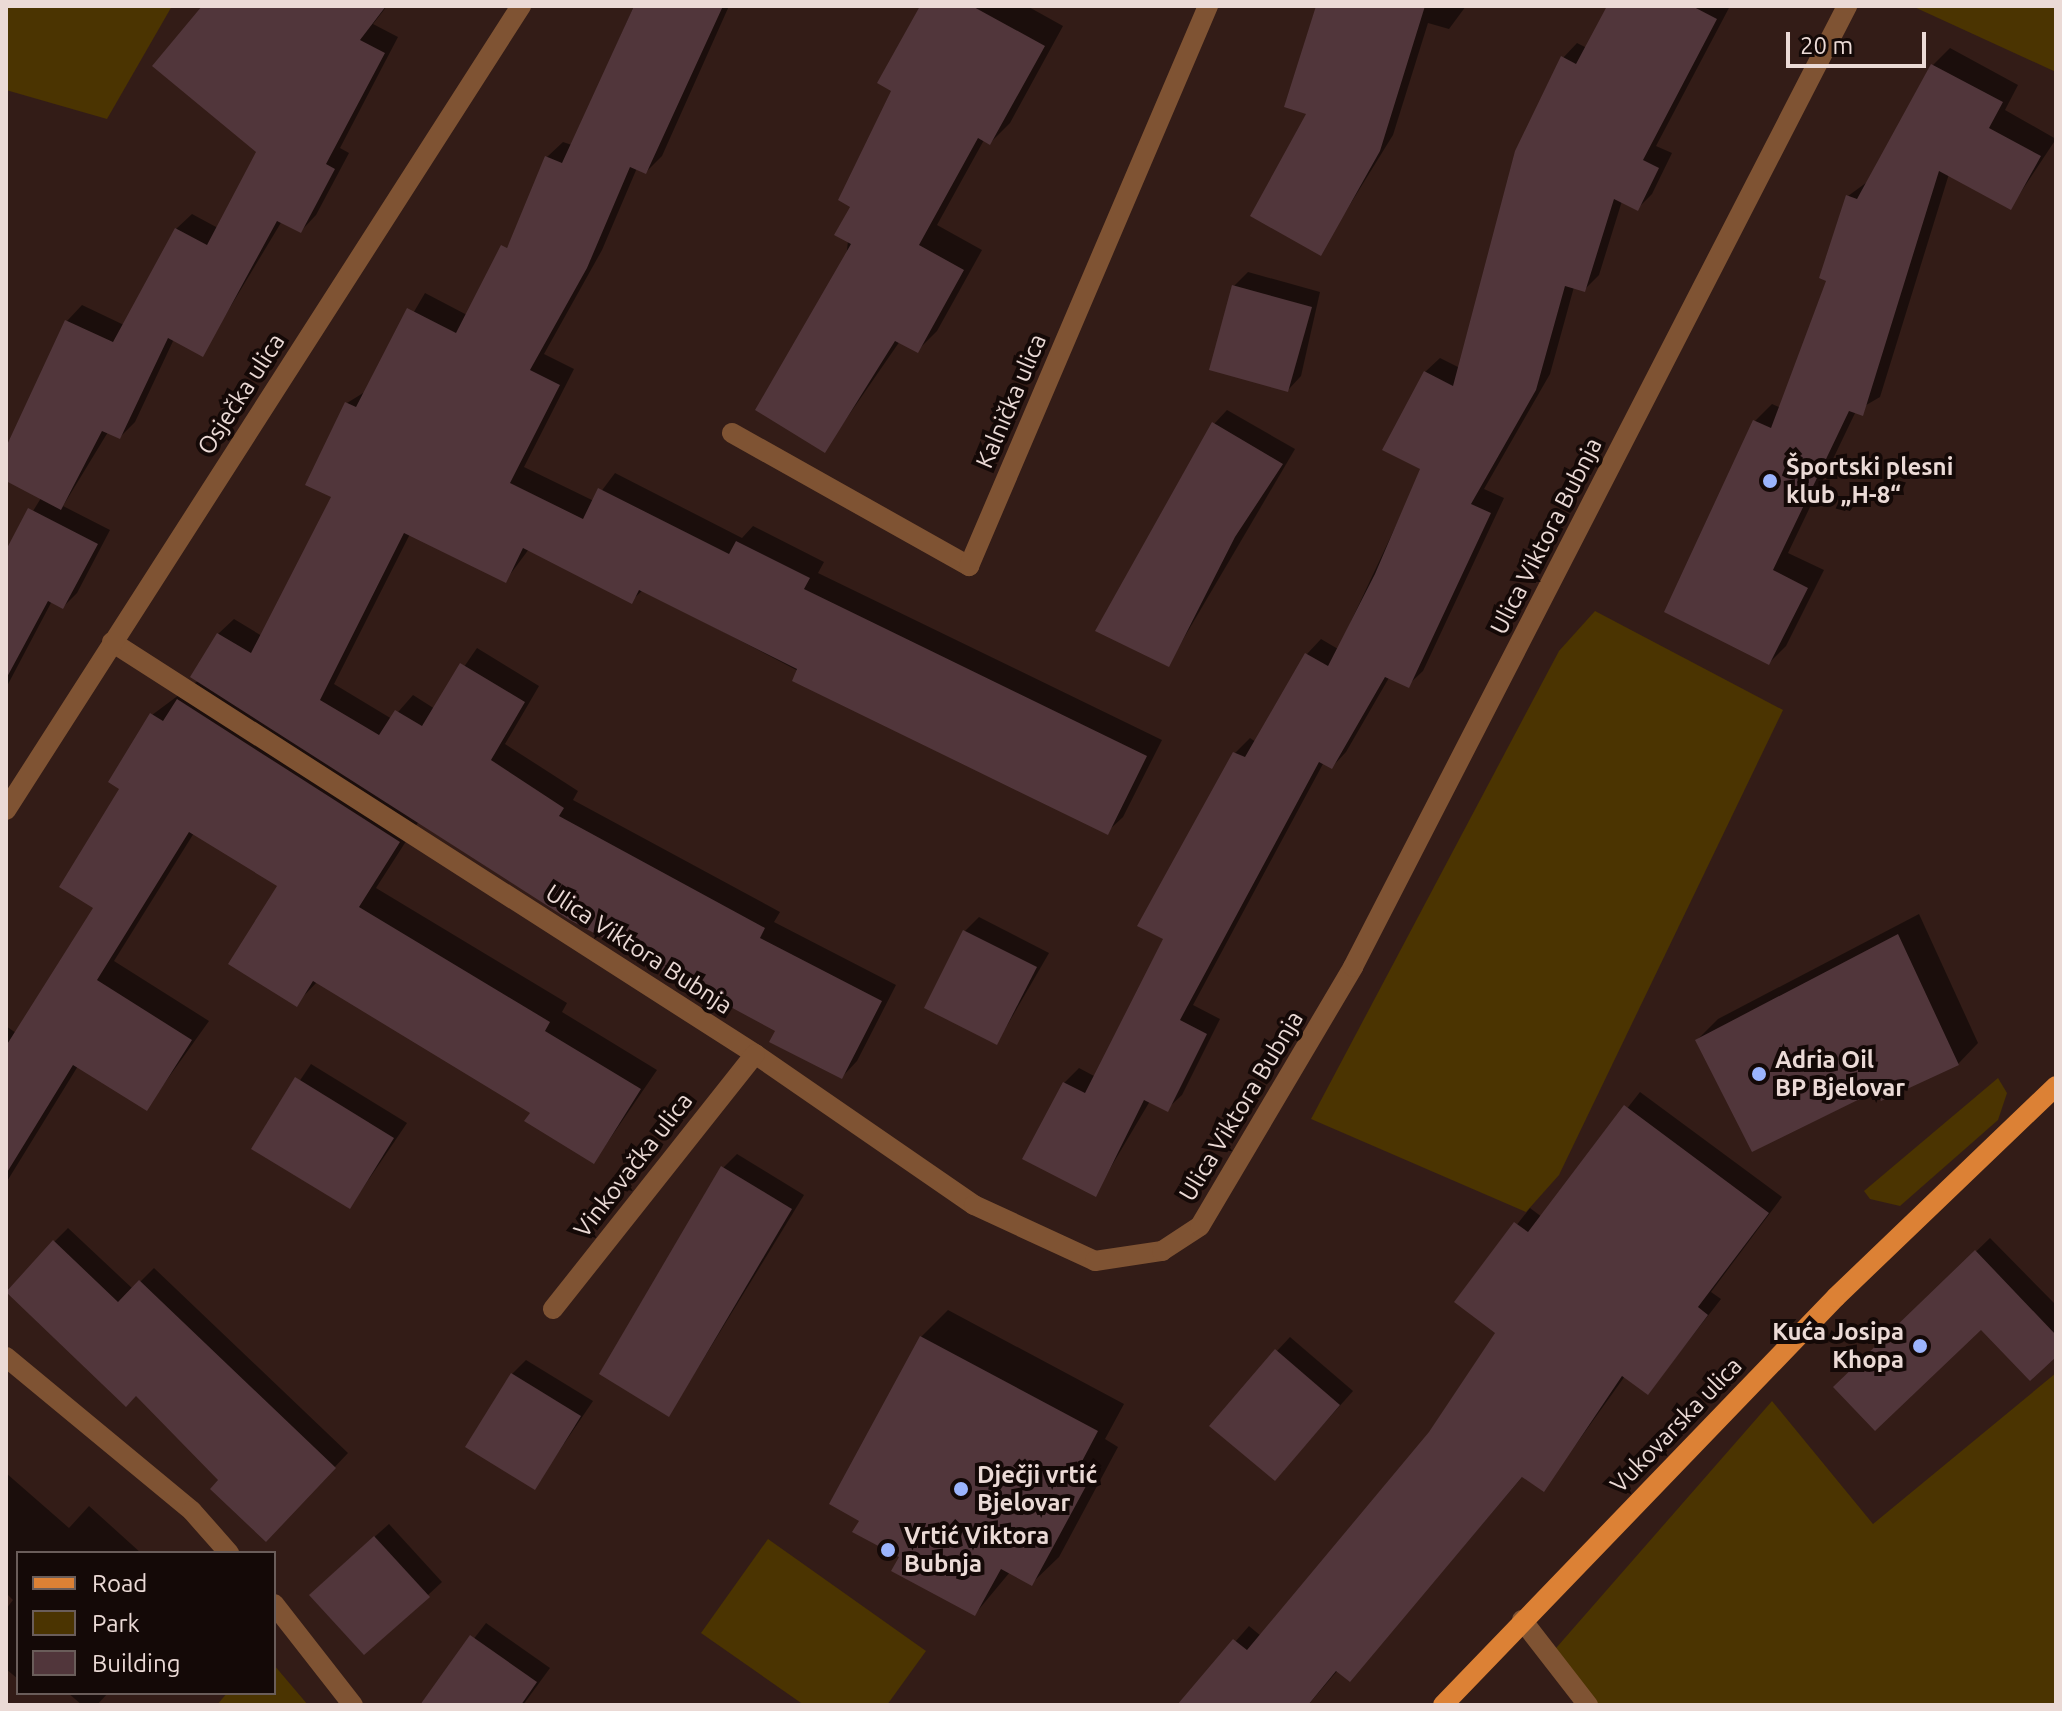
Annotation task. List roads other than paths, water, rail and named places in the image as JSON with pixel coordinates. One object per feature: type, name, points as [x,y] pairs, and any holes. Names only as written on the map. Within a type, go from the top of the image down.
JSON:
[{"type":"main road","name":"Vukovarska ulica","points":[[1443,1705],[1836,1297],[2054,1091]]},
{"type":"street","name":"Osječka ulica","points":[[6,810],[521,6]]},
{"type":"street","name":"Kalnička ulica","points":[[732,433],[969,566],[1208,6]]},
{"type":"street","name":"Ulica Viktora Bubnja","points":[[112,642],[755,1054],[974,1205],[1095,1261],[1162,1251],[1200,1226],[1353,967],[1847,6]]},
{"type":"street","name":"Vinkovačka ulica","points":[[553,1309],[755,1054]]},
{"type":"street","points":[[6,1357],[192,1511],[227,1551]]},
{"type":"street","points":[[276,1607],[353,1705]]},
{"type":"street","points":[[1522,1620],[1588,1705]]},
{"type":"place","name":"Športski plesni klub „H-8“","points":[[1770,481]]},
{"type":"place","name":"Adria Oil BP Bjelovar","points":[[1759,1074]]},
{"type":"place","name":"Kuća Josipa Khopa","points":[[1920,1346]]},
{"type":"place","name":"Dječji vrtić Bjelovar","points":[[961,1489]]},
{"type":"place","name":"Vrtić Viktora Bubnja","points":[[888,1550]]}]
